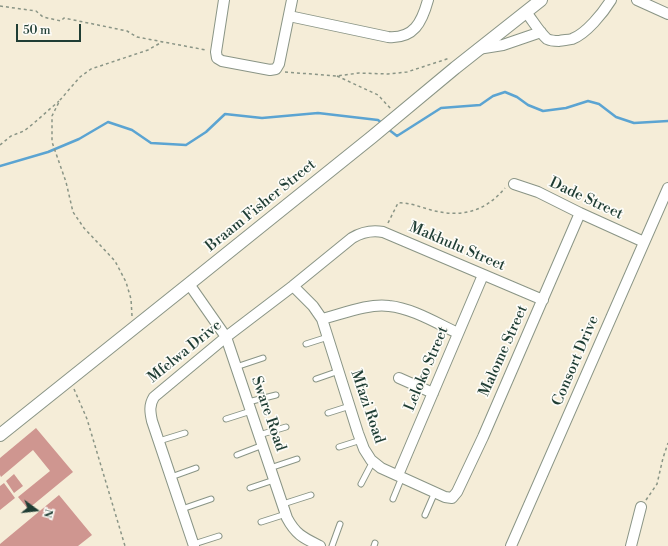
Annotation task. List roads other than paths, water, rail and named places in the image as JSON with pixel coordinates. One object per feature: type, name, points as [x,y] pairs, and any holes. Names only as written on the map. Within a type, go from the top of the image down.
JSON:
[{"type":"street","points":[[224,0],[216,52],[217,58],[222,61],[270,70],[277,67],[292,0]]},
{"type":"street","points":[[289,16],[388,37],[402,37],[417,26],[425,14],[428,0]]},
{"type":"street","name":"Braam Fisher Street","points":[[0,435],[541,0]]},
{"type":"street","points":[[526,12],[549,40],[556,41],[573,39],[588,28],[604,12],[611,0]]},
{"type":"street","points":[[637,0],[668,13]]},
{"type":"street","points":[[478,50],[503,46],[541,32]]},
{"type":"street","name":"Dade Street","points":[[514,184],[538,192],[580,214],[644,242]]},
{"type":"street","name":"Consort Drive","points":[[511,546],[668,188]]},
{"type":"street","name":"Malome Street","points":[[452,498],[456,495],[580,214]]},
{"type":"street","name":"Makhulu Street","points":[[358,234],[370,231],[383,232],[543,300]]},
{"type":"street","name":"Mfelwa Drive","points":[[194,545],[150,413],[151,401],[226,337],[358,234]]},
{"type":"street","name":"Leloko Street","points":[[400,476],[483,275]]},
{"type":"street","name":"Sware Road","points":[[189,284],[226,337],[284,509],[293,528],[304,541],[320,546]]},
{"type":"street","name":"Mfazi Road","points":[[293,286],[313,306],[322,319],[364,449],[373,461],[381,468],[445,497],[452,498]]},
{"type":"street","points":[[322,319],[366,308],[389,306],[416,314],[458,334]]},
{"type":"street","points":[[399,378],[433,393]]},
{"type":"street","points":[[631,546],[641,507]]},
{"type":"lane","points":[[306,344],[328,337]]},
{"type":"lane","points":[[236,367],[263,358]]},
{"type":"lane","points":[[316,379],[339,371]]},
{"type":"lane","points":[[226,420],[276,395]]},
{"type":"lane","points":[[328,413],[350,406]]},
{"type":"lane","points":[[237,455],[286,427]]},
{"type":"lane","points":[[159,441],[185,432]]},
{"type":"lane","points":[[339,447],[361,440]]},
{"type":"lane","points":[[270,468],[297,460]]},
{"type":"lane","points":[[361,484],[373,461]]},
{"type":"lane","points":[[171,477],[196,468]]},
{"type":"lane","points":[[393,499],[400,476]]},
{"type":"lane","points":[[250,488],[274,480]]},
{"type":"lane","points":[[425,515],[435,492]]},
{"type":"lane","points":[[261,522],[311,495]]},
{"type":"lane","points":[[182,509],[212,499]]},
{"type":"lane","points":[[332,546],[340,524]]},
{"type":"lane","points":[[194,545],[219,536]]},
{"type":"waterway","points":[[388,129],[397,136],[441,108],[480,105],[493,96],[505,92],[517,97],[528,105],[543,111],[566,108],[588,101],[599,104],[616,117],[634,123],[668,121]]},
{"type":"waterway","points":[[0,166],[48,152],[79,139],[108,122],[132,130],[151,143],[186,145],[206,132],[225,114],[262,118],[318,113],[378,120],[383,124]]}]
